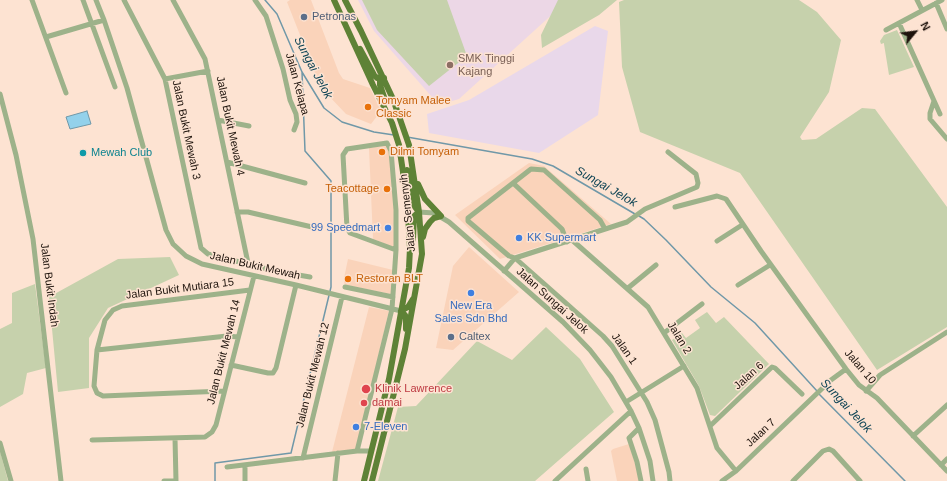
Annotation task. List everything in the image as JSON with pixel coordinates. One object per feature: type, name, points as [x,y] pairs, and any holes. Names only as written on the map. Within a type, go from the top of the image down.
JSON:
[{"type":"main road","name":"Jalan Semenyih","points":[[334,0],[392,122],[402,158],[407,200],[410,248],[409,268],[389,379],[370,451],[364,481]]},
{"type":"main road","name":"Jalan Semenyih","points":[[344,0],[384,78],[409,144],[422,242],[422,259],[405,348],[372,481]]},
{"type":"main road","points":[[348,31],[357,42],[374,75],[377,78],[384,78]]},
{"type":"main road","points":[[384,78],[380,80],[380,85],[392,122]]},
{"type":"main road","points":[[402,158],[406,167],[413,204],[419,212],[414,216],[413,242],[410,248]]},
{"type":"main road","points":[[414,177],[425,199],[441,216],[434,218],[430,222],[425,229],[422,242]]},
{"type":"main road","points":[[405,348],[404,345],[407,326],[405,315],[401,311],[408,307],[415,296]]},
{"type":"street","points":[[32,0],[66,93]]},
{"type":"street","points":[[83,0],[115,87]]},
{"type":"street","name":"Jalan Bukit Mewah","points":[[96,0],[127,88],[166,230],[173,244],[186,256],[202,264],[401,311]]},
{"type":"street","name":"Jalan Bukit Mewah 3","points":[[124,0],[165,79],[201,248],[208,254],[248,263]]},
{"type":"street","name":"Jalan Bukit Mewah 4","points":[[173,0],[202,53],[208,71],[248,263]]},
{"type":"street","name":"Jalan Kelapa","points":[[255,0],[266,16],[283,69],[290,100],[296,114],[297,122],[294,130]]},
{"type":"street","points":[[917,0],[922,10]]},
{"type":"street","points":[[886,30],[942,0]]},
{"type":"street","points":[[936,3],[947,29]]},
{"type":"street","points":[[46,37],[104,20]]},
{"type":"street","points":[[899,23],[940,114]]},
{"type":"street","points":[[165,79],[208,71]]},
{"type":"street","name":"Jalan Bukit Indah","points":[[0,95],[16,155],[33,239],[61,481]]},
{"type":"street","points":[[934,101],[930,113],[930,120],[947,139]]},
{"type":"street","points":[[218,120],[250,126]]},
{"type":"street","points":[[357,451],[392,309],[396,250],[396,210],[392,158],[391,151],[387,143],[347,149],[343,155],[347,228],[350,233],[396,250]]},
{"type":"street","points":[[504,271],[515,258],[627,222],[645,209],[697,187],[698,183],[696,174],[668,152]]},
{"type":"street","points":[[227,162],[305,183]]},
{"type":"street","points":[[569,241],[562,229],[512,183],[531,169],[544,170],[600,220],[605,229]]},
{"type":"street","name":"Jalan 1","points":[[512,183],[468,218],[468,221],[509,256],[515,258],[603,336],[612,346],[641,393],[655,420],[670,481]]},
{"type":"street","name":"Jalan 10","points":[[675,207],[717,196],[726,199],[742,225],[846,369],[859,385],[877,398],[947,471]]},
{"type":"street","points":[[237,212],[248,212],[312,227]]},
{"type":"street","name":"Jalan Sungai Jelok","points":[[419,212],[430,212],[441,216],[563,322],[590,350],[611,377],[631,411],[639,428],[650,460],[653,481]]},
{"type":"street","points":[[717,241],[742,225]]},
{"type":"street","name":"Jalan 2","points":[[569,241],[628,288],[648,307],[697,388],[710,426],[712,437],[717,448],[736,471]]},
{"type":"street","points":[[248,263],[310,277]]},
{"type":"street","points":[[738,285],[770,264]]},
{"type":"street","points":[[628,288],[656,265]]},
{"type":"street","points":[[273,280],[275,270]]},
{"type":"street","name":"Jalan Bukit Mewah 14","points":[[175,438],[205,436],[212,432],[216,425],[254,276]]},
{"type":"street","points":[[231,365],[273,373],[276,368],[296,285]]},
{"type":"street","points":[[345,287],[393,297]]},
{"type":"street","name":"Jalan Bukit Mutiara 15","points":[[97,350],[105,320],[113,310],[122,306],[250,290]]},
{"type":"street","name":"Jalan Bukit Mewah 12","points":[[303,458],[342,296]]},
{"type":"street","points":[[664,332],[702,304]]},
{"type":"street","points":[[866,391],[880,375],[947,332]]},
{"type":"street","points":[[224,391],[102,396],[97,393],[94,386],[97,350],[227,336],[238,337]]},
{"type":"street","points":[[626,402],[684,366]]},
{"type":"street","name":"Jalan 6","points":[[710,426],[772,368],[776,368],[802,394]]},
{"type":"street","name":"Jalan 7","points":[[722,481],[736,471],[831,380],[846,369]]},
{"type":"street","points":[[913,436],[947,404]]},
{"type":"street","points":[[555,481],[631,411]]},
{"type":"street","points":[[639,428],[628,438],[637,462],[641,481]]},
{"type":"street","points":[[92,440],[175,438],[176,481],[164,481]]},
{"type":"street","points":[[0,443],[11,481]]},
{"type":"street","points":[[793,481],[823,451],[828,449],[833,451],[860,481]]},
{"type":"street","points":[[227,467],[338,453],[370,451]]},
{"type":"street","points":[[335,481],[338,453]]},
{"type":"street","points":[[941,465],[947,459]]},
{"type":"street","points":[[245,465],[245,481]]},
{"type":"street","points":[[586,469],[588,481]]},
{"type":"street","points":[[798,476],[803,481]]},
{"type":"shaded area","points":[[290,0],[311,0],[339,73],[343,79],[370,88],[381,111],[371,124],[346,114],[327,94],[315,73],[287,2]]},
{"type":"shaded area","name":"SMK Tinggi Kajang","points":[[358,0],[568,0],[459,99],[439,105],[374,31]]},
{"type":"shaded area","points":[[595,26],[608,31],[598,115],[539,153],[429,133],[427,114],[469,100]]},
{"type":"shaded area","points":[[387,145],[391,151],[395,248],[373,239],[369,148]]},
{"type":"shaded area","points":[[529,163],[544,166],[611,224],[500,259],[455,215]]},
{"type":"shaded area","points":[[469,247],[519,292],[453,350],[436,348],[453,266]]},
{"type":"shaded area","points":[[348,259],[393,270],[391,294],[346,285],[344,283],[344,278]]},
{"type":"shaded area","points":[[369,307],[389,311],[356,449],[332,452]]},
{"type":"shaded area","points":[[629,444],[639,481],[617,481],[611,451]]},
{"type":"green space","points":[[362,0],[447,0],[467,56],[429,86],[377,30]]},
{"type":"green space","points":[[558,0],[617,0],[599,15],[542,48],[541,35]]},
{"type":"green space","points":[[624,0],[799,0],[817,12],[841,40],[829,92],[800,137],[802,140],[816,139],[862,108],[875,109],[947,207],[947,327],[877,370],[740,173],[640,132],[622,67],[619,2]]},
{"type":"green space","points":[[897,30],[914,67],[889,75],[884,43],[881,44],[880,41],[884,35]]},
{"type":"green space","points":[[170,257],[179,275],[108,308],[89,338],[89,388],[58,392],[49,297],[118,259]]},
{"type":"green space","points":[[35,284],[46,368],[27,373],[23,394],[0,407],[0,329],[12,323],[12,293]]},
{"type":"green space","points":[[707,312],[716,323],[724,317],[769,364],[715,416],[710,415],[699,386],[672,340],[682,333],[686,338],[700,328],[695,320]]},
{"type":"green space","points":[[546,327],[580,359],[614,412],[535,481],[378,481],[398,407],[416,406],[477,341],[512,360]]},
{"type":"green space","points":[[0,451],[8,481],[0,481]]},
{"type":"water","points":[[87,111],[91,124],[70,129],[66,117]]},
{"type":"waterway","name":"Sungai Jelok","points":[[265,0],[277,14],[302,72],[324,108],[342,122],[374,132],[394,135]]},
{"type":"waterway","points":[[215,481],[215,463],[291,453],[331,287],[331,181],[305,151],[302,72]]},
{"type":"waterway","name":"Sungai Jelok","points":[[407,137],[532,159],[553,166],[635,214]]},
{"type":"waterway","name":"Sungai Jelok","points":[[639,216],[666,240],[711,287],[755,323],[817,391]]},
{"type":"waterway","name":"Sungai Jelok","points":[[819,394],[905,481]]},
{"type":"place","name":"Petronas","points":[[304,17]]},
{"type":"place","name":"SMK Tinggi Kajang","points":[[450,65]]},
{"type":"place","name":"Tomyam Malee Classic","points":[[368,107]]},
{"type":"place","name":"Dilmi Tomyam","points":[[382,152]]},
{"type":"place","name":"Mewah Club","points":[[83,153]]},
{"type":"place","name":"Teacottage","points":[[387,189]]},
{"type":"place","name":"99 Speedmart","points":[[388,228]]},
{"type":"place","name":"KK Supermart","points":[[519,238]]},
{"type":"place","name":"Restoran BLT","points":[[348,279]]},
{"type":"place","name":"New Era Sales Sdn Bhd","points":[[471,293]]},
{"type":"place","name":"Caltex","points":[[451,337]]},
{"type":"place","name":"Klinik Lawrence","points":[[366,389]]},
{"type":"place","name":"damai","points":[[364,403]]},
{"type":"place","name":"7-Eleven","points":[[356,427]]}]
